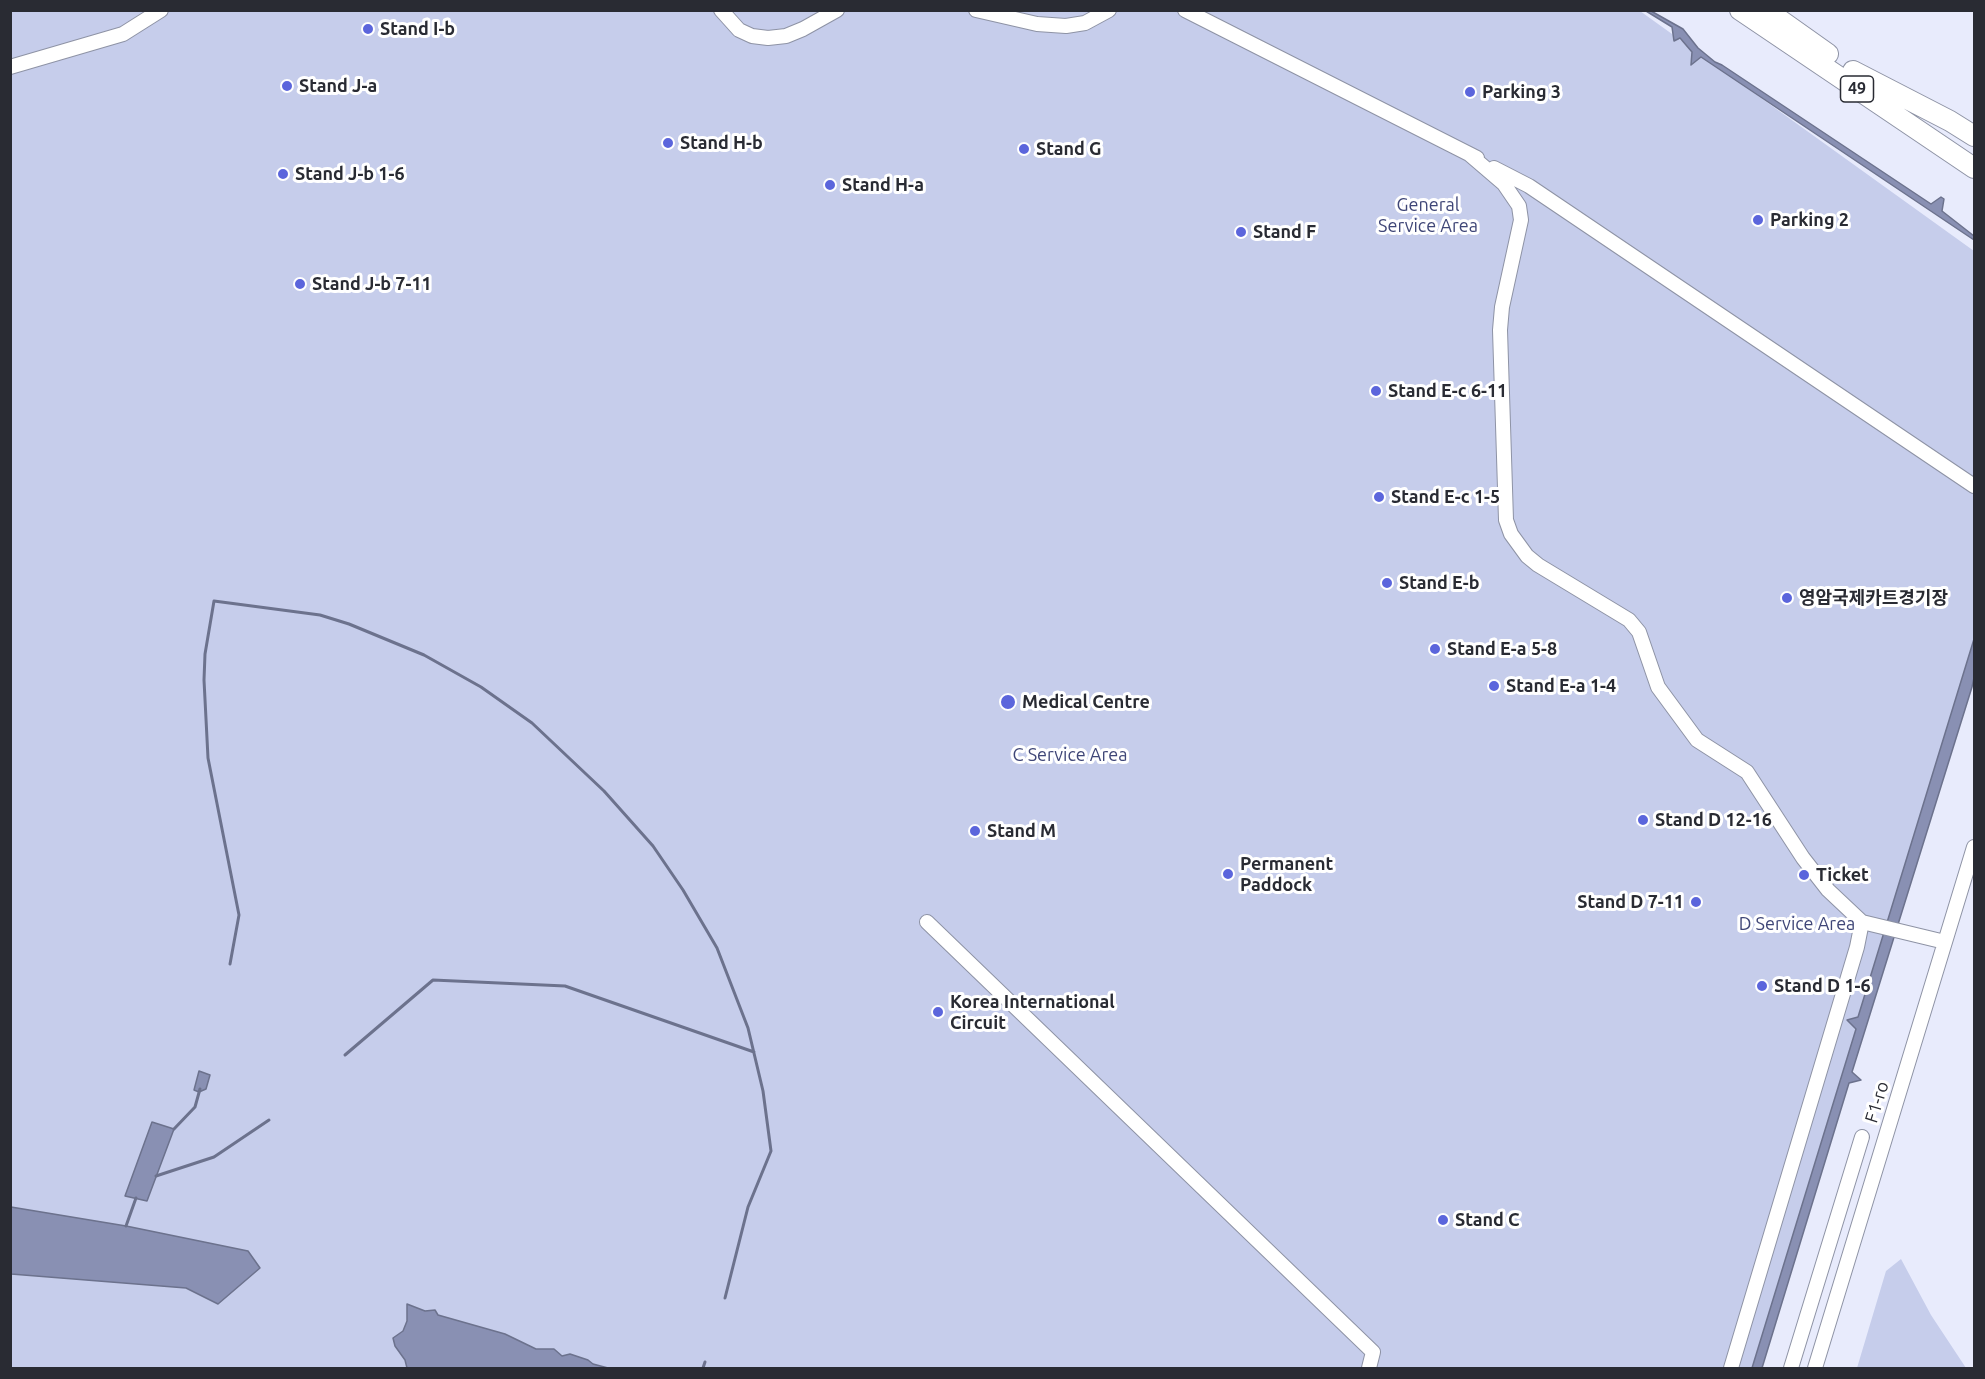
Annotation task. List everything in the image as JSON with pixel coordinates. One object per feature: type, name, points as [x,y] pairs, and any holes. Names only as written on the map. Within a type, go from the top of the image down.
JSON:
[{"type":"highway","name":"49","points":[[1740,10],[1974,153]]},
{"type":"highway","name":"49","points":[[1766,10],[1974,168]]},
{"type":"highway","points":[[1854,79],[1950,121],[1974,136]]},
{"type":"highway","points":[[1854,79],[1932,149],[1974,178]]},
{"type":"street","points":[[10,68],[123,34],[161,10]]},
{"type":"street","points":[[721,10],[739,30],[752,36],[768,38],[786,36],[837,10]]},
{"type":"street","points":[[976,10],[1037,24],[1066,26],[1085,24],[1109,10]]},
{"type":"street","points":[[1185,10],[1469,154],[1543,196],[1974,486]]},
{"type":"street","points":[[1469,154],[1504,184],[1519,206],[1521,220]]},
{"type":"street","points":[[1543,196],[1535,194],[1525,202],[1502,307],[1500,330],[1506,520],[1511,534],[1527,556],[1538,565],[1629,620],[1639,632],[1658,687],[1697,740],[1747,772],[1803,858],[1828,890],[1862,922],[1945,942]]},
{"type":"street","name":"F1-ro","points":[[1815,1368],[1974,847]]},
{"type":"street","points":[[927,922],[1373,1352],[1369,1368]]},
{"type":"street","points":[[1731,1368],[1857,947],[1862,922]]},
{"type":"street","points":[[1791,1368],[1862,1137]]},
{"type":"green space","name":"Korea International Circuit","points":[[10,11],[1640,11],[1974,251],[1974,656],[1757,1368],[11,1368]]},
{"type":"green space","points":[[1901,1259],[1931,1315],[1966,1368],[1857,1368],[1886,1271]]},
{"type":"shaded area","points":[[1646,11],[1651,11],[1683,29],[1698,48],[1715,62],[1931,204],[1941,197],[1944,199],[1942,211],[1974,236],[1974,240],[1701,57],[1691,65],[1692,52],[1680,38],[1674,41],[1672,27]]},
{"type":"shaded area","points":[[1974,639],[1972,687],[1852,1072],[1861,1080],[1849,1083],[1762,1368],[1752,1368],[1856,1029],[1847,1020],[1858,1017]]},
{"type":"shaded area","points":[[199,1071],[210,1075],[206,1089],[199,1092],[194,1090]]},
{"type":"shaded area","points":[[152,1122],[174,1129],[147,1201],[125,1196]]},
{"type":"shaded area","points":[[11,1207],[126,1226],[248,1251],[260,1268],[218,1304],[186,1288],[11,1274]]},
{"type":"shaded area","points":[[407,1304],[425,1311],[435,1310],[438,1315],[505,1334],[536,1349],[554,1349],[562,1356],[570,1354],[608,1368],[407,1368],[393,1338],[403,1331],[407,1321]]},
{"type":"waterway","points":[[230,964],[239,915],[208,758],[204,680],[205,654],[214,601],[320,615],[349,624],[424,655],[481,687],[532,723],[604,791],[653,846],[683,890],[717,948],[748,1028],[763,1091],[771,1151],[748,1207],[725,1298]]},
{"type":"waterway","points":[[345,1055],[433,980],[565,986],[754,1052]]},
{"type":"waterway","points":[[174,1129],[195,1107],[200,1089]]},
{"type":"waterway","points":[[156,1176],[214,1157],[269,1120]]},
{"type":"waterway","points":[[126,1226],[136,1198]]},
{"type":"waterway","points":[[703,1368],[705,1362]]},
{"type":"place","name":"Stand I-b","points":[[368,29]]},
{"type":"place","name":"Stand J-a","points":[[287,86]]},
{"type":"place","name":"Parking 3","points":[[1470,92]]},
{"type":"place","name":"Stand H-b","points":[[668,143]]},
{"type":"place","name":"Stand G","points":[[1024,149]]},
{"type":"place","name":"Stand J-b 1-6","points":[[283,174]]},
{"type":"place","name":"Stand H-a","points":[[830,185]]},
{"type":"place","name":"Parking 2","points":[[1758,220]]},
{"type":"place","name":"Stand F","points":[[1241,232]]},
{"type":"place","name":"Stand J-b 7-11","points":[[300,284]]},
{"type":"place","name":"Stand E-c 6-11","points":[[1376,391]]},
{"type":"place","name":"Stand E-c 1-5","points":[[1379,497]]},
{"type":"place","name":"Stand E-b","points":[[1387,583]]},
{"type":"place","name":"영암국제카트경기장","points":[[1787,598]]},
{"type":"place","name":"Stand E-a 5-8","points":[[1435,649]]},
{"type":"place","name":"Stand E-a 1-4","points":[[1494,686]]},
{"type":"place","name":"Medical Centre","points":[[1008,702]]},
{"type":"place","name":"Stand D 12-16","points":[[1643,820]]},
{"type":"place","name":"Stand M","points":[[975,831]]},
{"type":"place","name":"Permanent Paddock","points":[[1228,874]]},
{"type":"place","name":"Ticket","points":[[1804,875]]},
{"type":"place","name":"Stand D 7-11","points":[[1696,902]]},
{"type":"place","name":"Stand D 1-6","points":[[1762,986]]},
{"type":"place","name":"Korea International Circuit","points":[[938,1012]]},
{"type":"place","name":"Stand C","points":[[1443,1220]]},
{"type":"park label","name":"General Service Area","points":[[1428,215]]},
{"type":"park label","name":"C Service Area","points":[[1070,755]]},
{"type":"park label","name":"D Service Area","points":[[1797,924]]}]
